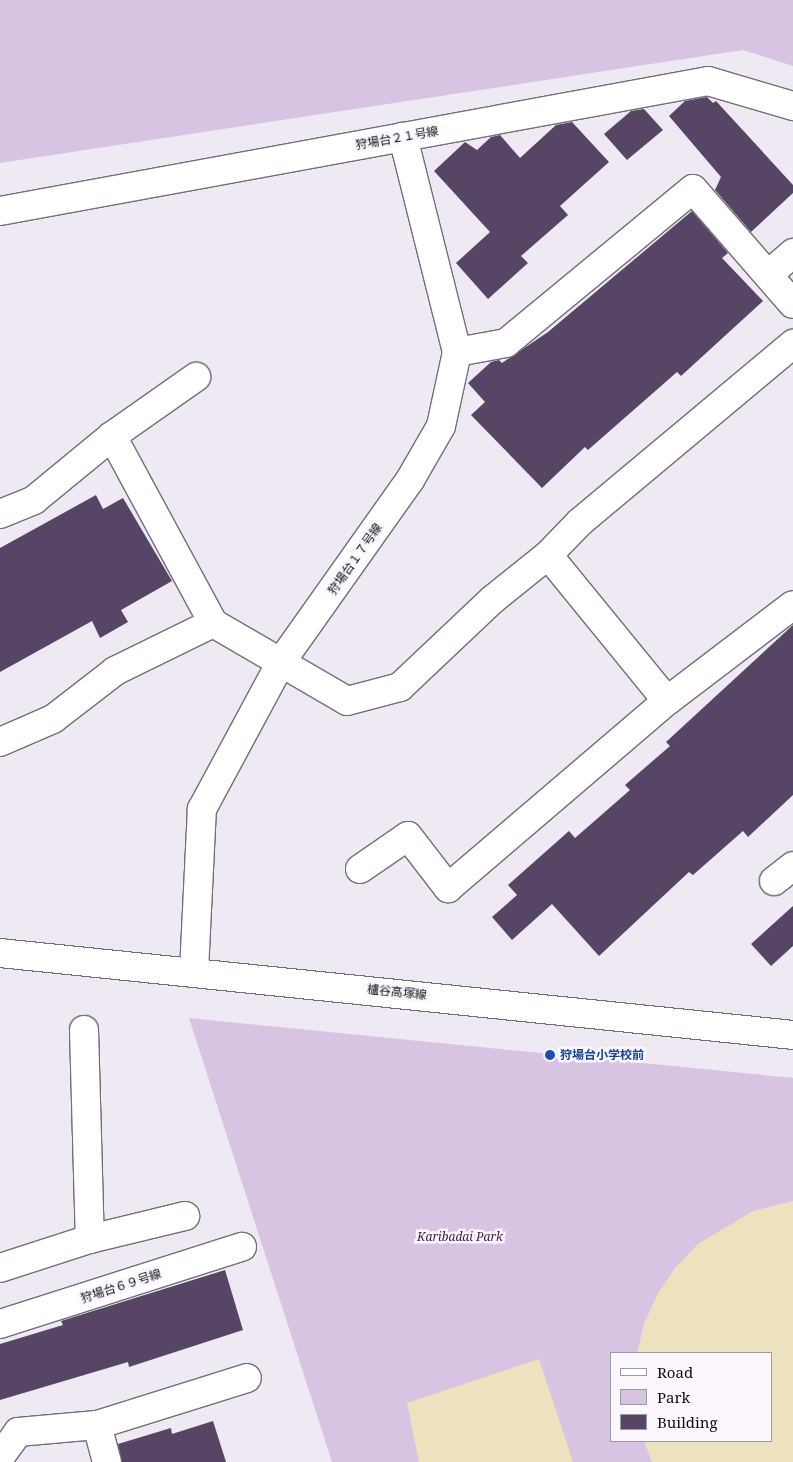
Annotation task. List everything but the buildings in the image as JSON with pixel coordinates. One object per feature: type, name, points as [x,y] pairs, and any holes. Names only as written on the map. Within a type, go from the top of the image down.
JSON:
[{"type":"street","name":"狩場台２１号線","points":[[0,212],[708,81],[793,106]]},
{"type":"street","name":"狩場台１７号線","points":[[194,971],[202,809],[281,662],[410,480],[440,426],[457,352],[403,137]]},
{"type":"street","points":[[457,352],[506,343],[693,189],[769,274],[793,304]]},
{"type":"street","points":[[769,274],[793,253]]},
{"type":"street","points":[[112,436],[213,623],[346,701],[400,687],[492,600],[548,554],[580,522],[793,344]]},
{"type":"street","points":[[0,514],[34,500],[112,436],[196,377]]},
{"type":"street","points":[[548,554],[667,701]]},
{"type":"street","points":[[360,869],[408,836],[448,888],[667,701],[793,605]]},
{"type":"street","points":[[0,742],[53,720],[115,671],[213,623]]},
{"type":"street","name":"櫨谷高塚線","points":[[0,953],[194,971],[793,1034]]},
{"type":"street","points":[[84,1030],[90,1239]]},
{"type":"street","points":[[0,1268],[90,1239],[185,1216]]},
{"type":"street","name":"狩場台６９号線","points":[[0,1324],[242,1247]]},
{"type":"street","points":[[0,1457],[18,1432],[97,1425],[247,1378]]},
{"type":"street","points":[[97,1425],[108,1462]]},
{"type":"green space","points":[[0,0],[793,0],[793,66],[743,50],[0,163]]},
{"type":"green space","name":"Karibadai Park","points":[[189,1018],[793,1078],[793,1462],[332,1462]]},
{"type":"sand","points":[[793,1201],[793,1462],[652,1462],[644,1442],[773,1442],[773,1352],[637,1352],[644,1324],[657,1295],[675,1268],[698,1244],[753,1211]]},
{"type":"sand","points":[[539,1359],[573,1462],[419,1462],[407,1403]]},
{"type":"place","name":"狩場台小学校前","points":[[550,1055]]}]
